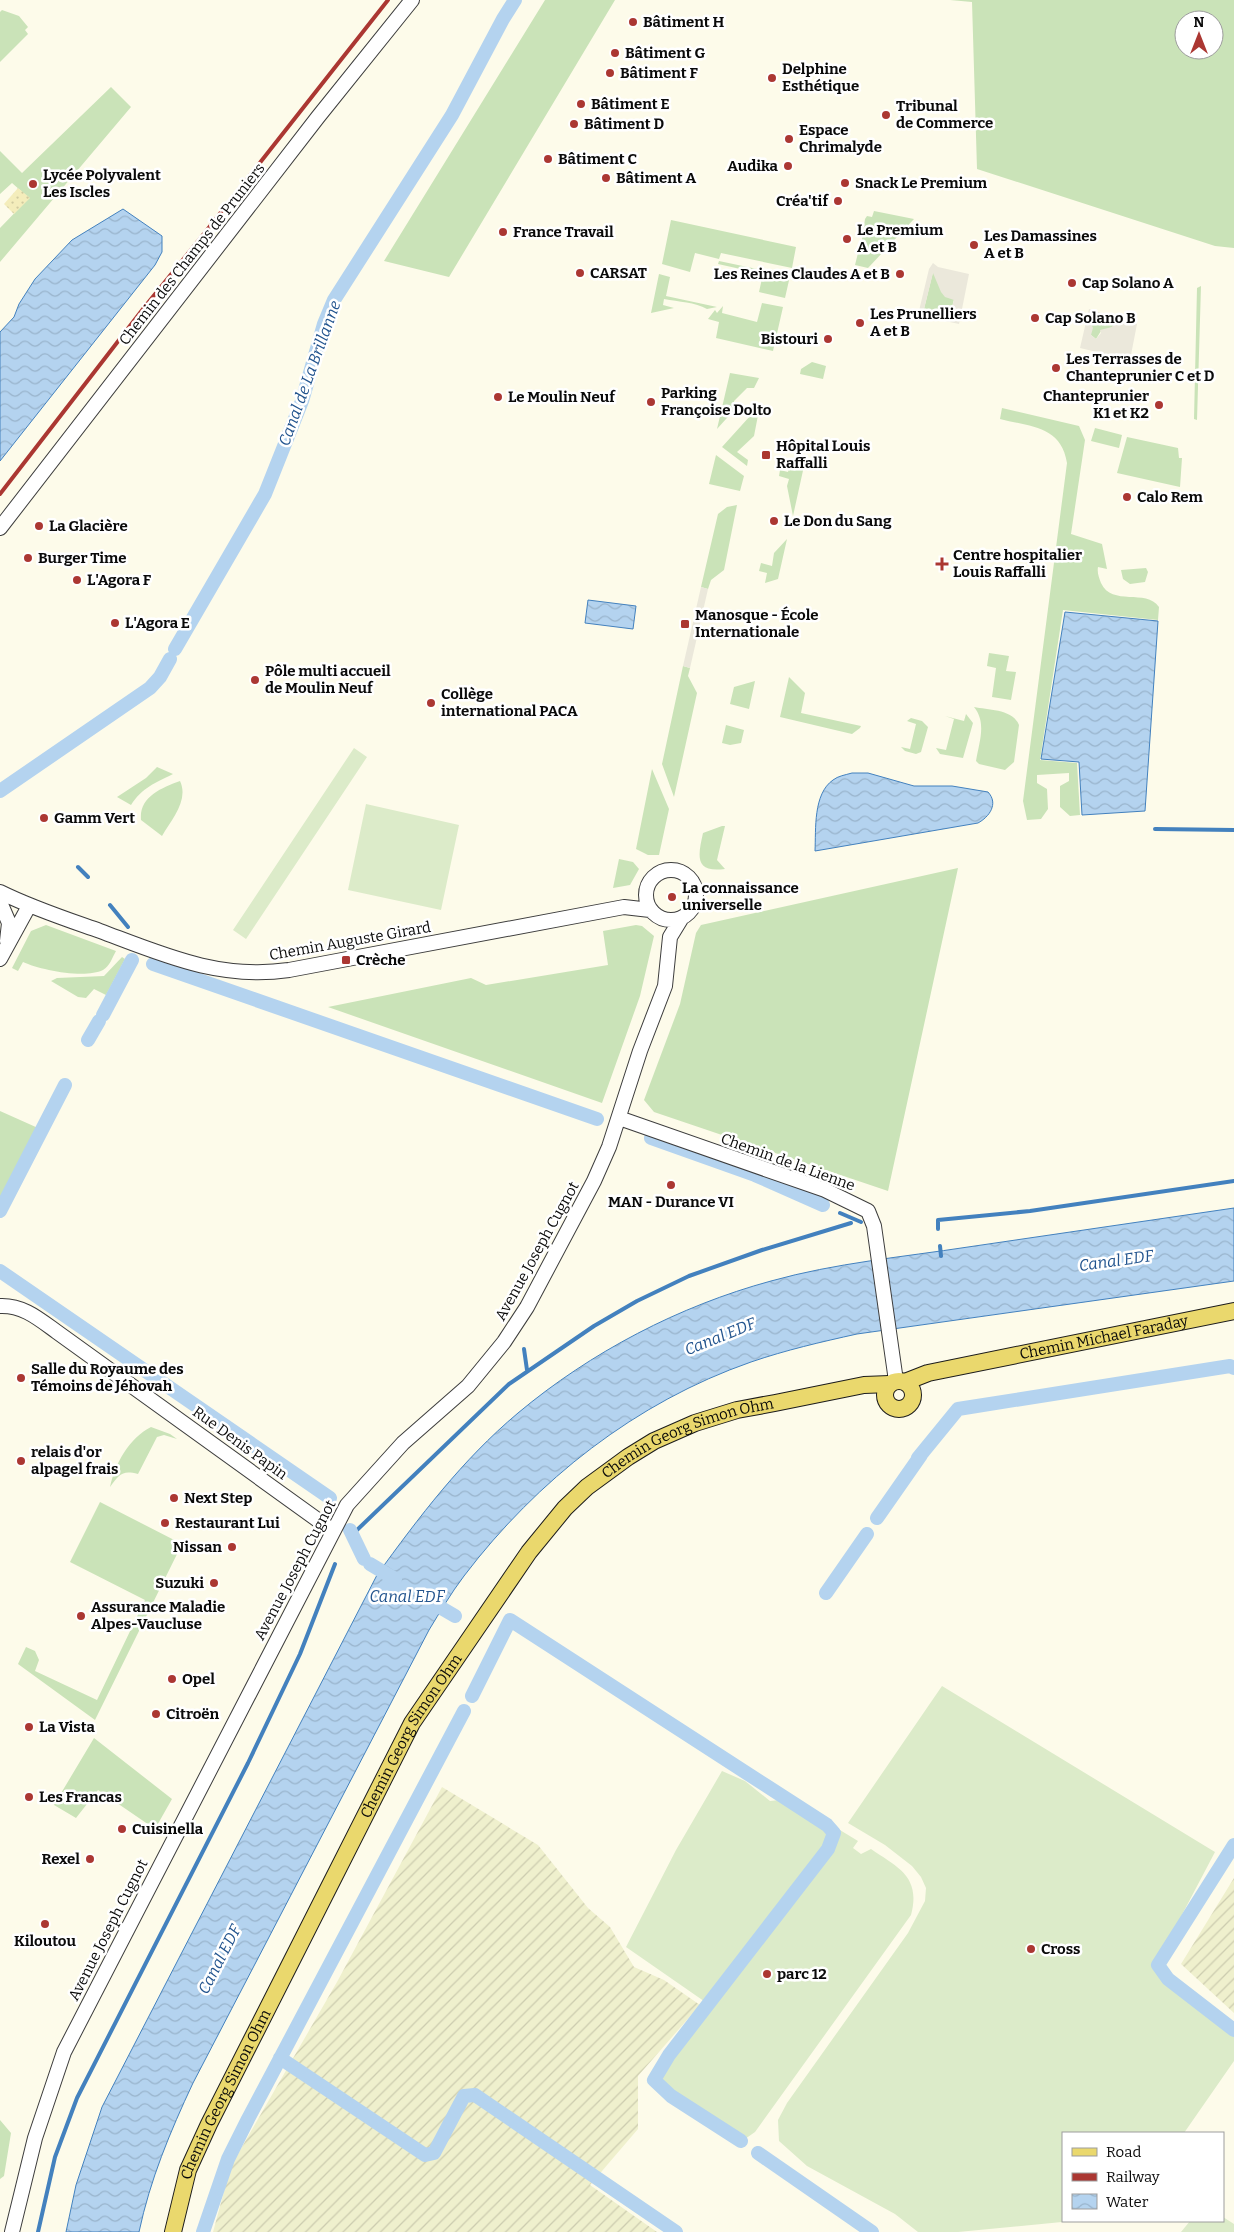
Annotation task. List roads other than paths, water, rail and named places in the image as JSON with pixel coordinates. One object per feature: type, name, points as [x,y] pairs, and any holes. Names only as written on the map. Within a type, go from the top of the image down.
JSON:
[{"type":"main road","name":"Chemin Michael Faraday","points":[[887,1402],[893,1408],[902,1408],[909,1404],[901,1386],[935,1379],[972,1365],[1234,1311]]},
{"type":"main road","name":"Chemin Georg Simon Ohm","points":[[173,2232],[186,2178],[209,2124],[406,1734],[529,1552],[554,1520],[587,1487],[654,1441],[714,1417],[864,1385],[901,1386]]},
{"type":"main road","points":[[887,1402],[885,1390],[901,1386]]},
{"type":"main road","name":"Chemin Georg Simon Ohm","points":[[812,1396],[861,1394],[887,1402]]},
{"type":"street","name":"Chemin des Champs de Pruniers","points":[[0,528],[318,117],[412,0]]},
{"type":"street","points":[[655,914],[666,920],[680,919],[692,910],[696,903],[697,891],[690,878],[677,871],[665,871],[652,879],[647,890],[655,914],[670,937]]},
{"type":"street","name":"Chemin Auguste Girard","points":[[624,907],[647,890]]},
{"type":"street","name":"Chemin Auguste Girard","points":[[0,892],[29,906],[172,958],[217,970],[244,973],[298,969],[624,907],[655,914]]},
{"type":"street","points":[[0,902],[8,923],[3,953]]},
{"type":"street","points":[[8,923],[29,906]]},
{"type":"street","points":[[3,953],[29,906]]},
{"type":"street","name":"Avenue Joseph Cugnot","points":[[12,2232],[35,2138],[64,2052],[349,1502],[403,1443],[468,1386],[504,1342],[527,1307],[594,1181],[609,1147],[665,986],[670,937],[680,919]]},
{"type":"street","name":"Chemin de la Lienne","points":[[618,1118],[825,1190],[864,1208],[870,1214],[874,1226],[892,1360],[901,1386]]},
{"type":"street","name":"Rue Denis Papin","points":[[0,1306],[17,1307],[50,1326],[333,1531]]},
{"type":"water","points":[[123,209],[162,236],[162,252],[155,265],[0,461],[0,332],[14,317],[19,304],[35,279],[72,240]]},
{"type":"water","points":[[588,600],[636,606],[633,629],[585,623]]},
{"type":"water","points":[[1065,612],[1158,621],[1145,811],[1082,815],[1079,762],[1041,759]]},
{"type":"water","points":[[852,773],[868,773],[914,786],[952,786],[988,792],[993,801],[993,806],[989,814],[978,823],[815,851],[817,812],[822,794],[835,779]]},
{"type":"water","name":"Canal EDF","points":[[1234,1208],[1234,1281],[857,1334],[777,1354],[709,1379],[668,1399],[629,1422],[592,1448],[557,1477],[523,1508],[493,1541],[459,1582],[429,1630],[193,2083],[162,2156],[139,2232],[66,2232],[76,2185],[102,2107],[377,1575],[442,1490],[478,1450],[518,1413],[575,1370],[637,1334],[703,1304],[771,1281],[869,1261]]},
{"type":"waterway","name":"Canal de La Brillanne","points":[[175,649],[265,494],[302,401],[324,324],[334,300],[452,115],[515,0]]},
{"type":"waterway","name":"Canal de La Brillanne","points":[[0,791],[150,688],[160,677],[170,659]]},
{"type":"waterway","points":[[1155,829],[1234,830]]},
{"type":"waterway","points":[[78,867],[88,877]]},
{"type":"waterway","points":[[110,905],[128,927]]},
{"type":"waterway","points":[[103,1015],[132,960]]},
{"type":"waterway","points":[[153,964],[597,1119]]},
{"type":"waterway","points":[[88,1040],[99,1021]]},
{"type":"waterway","points":[[0,1211],[65,1085]]},
{"type":"waterway","points":[[651,1138],[755,1175],[823,1205]]},
{"type":"waterway","points":[[938,1229],[938,1220],[1030,1211],[1234,1181]]},
{"type":"waterway","points":[[840,1213],[861,1222]]},
{"type":"waterway","points":[[357,1530],[509,1384],[594,1326],[637,1301],[689,1276],[762,1250],[851,1223]]},
{"type":"waterway","points":[[940,1246],[941,1256]]},
{"type":"waterway","points":[[0,1271],[330,1498]]},
{"type":"waterway","points":[[524,1349],[527,1370]]},
{"type":"waterway","points":[[918,1458],[958,1409],[1230,1366],[1234,1368]]},
{"type":"waterway","points":[[877,1518],[921,1455]]},
{"type":"waterway","points":[[350,1530],[364,1559]]},
{"type":"waterway","points":[[826,1593],[867,1534]]},
{"type":"waterway","points":[[38,2232],[55,2157],[77,2098],[248,1763],[300,1654],[335,1564]]},
{"type":"waterway","points":[[370,1564],[395,1579]]},
{"type":"waterway","points":[[426,1599],[455,1616]]},
{"type":"waterway","points":[[472,1696],[510,1620],[827,1825],[834,1833],[828,1849],[669,2055],[654,2080],[671,2096],[741,2141]]},
{"type":"waterway","points":[[203,2232],[228,2159],[248,2119],[464,1711]]},
{"type":"waterway","points":[[1234,1845],[1158,1965],[1168,1979],[1234,2030]]},
{"type":"waterway","points":[[280,2058],[425,2155],[434,2153],[464,2096],[475,2095],[676,2232]]},
{"type":"waterway","points":[[758,2153],[872,2232]]},
{"type":"railway","points":[[0,494],[143,309],[388,0]]},
{"type":"place","name":"Bâtiment H","points":[[633,22]]},
{"type":"place","name":"Bâtiment G","points":[[615,53]]},
{"type":"place","name":"Bâtiment F","points":[[610,73]]},
{"type":"place","name":"Delphine Esthétique","points":[[772,78]]},
{"type":"place","name":"Bâtiment E","points":[[581,104]]},
{"type":"place","name":"Tribunal de Commerce","points":[[886,115]]},
{"type":"place","name":"Bâtiment D","points":[[574,124]]},
{"type":"place","name":"Espace Chrimalyde","points":[[789,139]]},
{"type":"place","name":"Bâtiment C","points":[[548,159]]},
{"type":"place","name":"Audika","points":[[788,166]]},
{"type":"place","name":"Bâtiment A","points":[[606,178]]},
{"type":"place","name":"Snack Le Premium","points":[[845,183]]},
{"type":"place","name":"Lycée Polyvalent Les Iscles","points":[[33,184]]},
{"type":"place","name":"Créa'tif","points":[[838,201]]},
{"type":"place","name":"France Travail","points":[[503,232]]},
{"type":"place","name":"Le Premium A et B","points":[[847,239]]},
{"type":"place","name":"Les Damassines A et B","points":[[974,245]]},
{"type":"place","name":"CARSAT","points":[[580,273]]},
{"type":"place","name":"Les Reines Claudes A et B","points":[[900,274]]},
{"type":"place","name":"Cap Solano A","points":[[1072,283]]},
{"type":"place","name":"Cap Solano B","points":[[1035,318]]},
{"type":"place","name":"Les Prunelliers A et B","points":[[860,323]]},
{"type":"place","name":"Bistouri","points":[[828,339]]},
{"type":"place","name":"Les Terrasses de Chanteprunier C et D","points":[[1056,368]]},
{"type":"place","name":"Le Moulin Neuf","points":[[498,397]]},
{"type":"place","name":"Parking Françoise Dolto","points":[[651,402]]},
{"type":"place","name":"Chanteprunier K1 et K2","points":[[1159,405]]},
{"type":"place","name":"Hôpital Louis Raffalli","points":[[766,455]]},
{"type":"place","name":"Calo Rem","points":[[1127,497]]},
{"type":"place","name":"Le Don du Sang","points":[[774,521]]},
{"type":"place","name":"La Glacière","points":[[39,526]]},
{"type":"place","name":"Burger Time","points":[[28,558]]},
{"type":"place","name":"Centre hospitalier Louis Raffalli","points":[[942,564]]},
{"type":"place","name":"L'Agora F","points":[[77,580]]},
{"type":"place","name":"L'Agora E","points":[[115,623]]},
{"type":"place","name":"Manosque - École Internationale","points":[[685,624]]},
{"type":"place","name":"Pôle multi accueil de Moulin Neuf","points":[[255,680]]},
{"type":"place","name":"Collège international PACA","points":[[431,703]]},
{"type":"place","name":"Gamm Vert","points":[[44,818]]},
{"type":"place","name":"La connaissance universelle","points":[[672,897]]},
{"type":"place","name":"Crèche","points":[[346,960]]},
{"type":"place","name":"MAN - Durance VI","points":[[671,1185]]},
{"type":"place","name":"Salle du Royaume des Témoins de Jéhovah","points":[[21,1378]]},
{"type":"place","name":"relais d'or alpagel frais","points":[[21,1461]]},
{"type":"place","name":"Next Step","points":[[174,1498]]},
{"type":"place","name":"Restaurant Lui","points":[[165,1523]]},
{"type":"place","name":"Nissan","points":[[232,1547]]},
{"type":"place","name":"Suzuki","points":[[214,1583]]},
{"type":"place","name":"Assurance Maladie Alpes-Vaucluse","points":[[81,1616]]},
{"type":"place","name":"Opel","points":[[172,1679]]},
{"type":"place","name":"Citroën","points":[[156,1714]]},
{"type":"place","name":"La Vista","points":[[29,1727]]},
{"type":"place","name":"Les Francas","points":[[29,1797]]},
{"type":"place","name":"Cuisinella","points":[[122,1829]]},
{"type":"place","name":"Rexel","points":[[90,1859]]},
{"type":"place","name":"Kiloutou","points":[[45,1924]]},
{"type":"place","name":"Cross","points":[[1031,1949]]},
{"type":"place","name":"parc 12","points":[[767,1974]]}]
